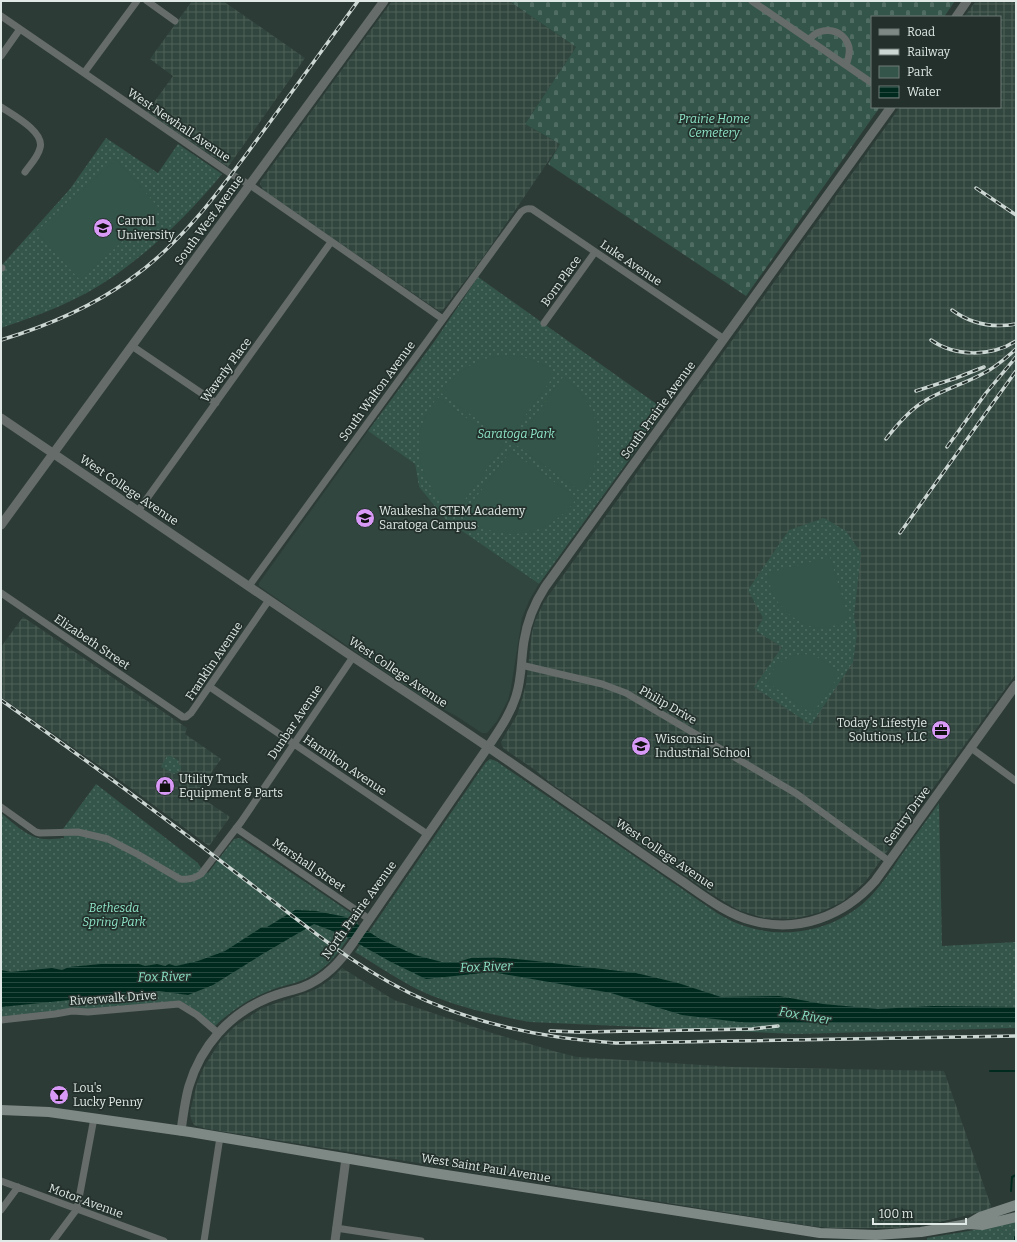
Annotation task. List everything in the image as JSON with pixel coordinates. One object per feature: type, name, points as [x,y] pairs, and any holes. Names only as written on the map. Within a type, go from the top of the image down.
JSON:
[{"type":"main road","name":"West Saint Paul Avenue","points":[[1,1110],[49,1112],[181,1131],[781,1228],[820,1233],[844,1239],[875,1238],[968,1224],[983,1225],[1016,1217]]},
{"type":"main road","name":"West Saint Paul Avenue","points":[[968,1224],[980,1217],[1016,1205]]},
{"type":"street","points":[[84,73],[137,1]]},
{"type":"street","points":[[147,1],[175,21]]},
{"type":"street","name":"South West Avenue","points":[[1,525],[384,1]]},
{"type":"street","points":[[752,1],[871,82]]},
{"type":"street","points":[[957,16],[967,1]]},
{"type":"street","name":"West Newhall Avenue","points":[[1,16],[231,174],[250,185],[443,319]]},
{"type":"street","points":[[1,56],[20,29]]},
{"type":"street","points":[[809,40],[820,31],[828,30],[841,35],[848,46],[849,55],[846,66]]},
{"type":"street","points":[[1,106],[32,129],[39,137],[41,145],[40,150],[25,172]]},
{"type":"street","name":"South Prairie Avenue","points":[[488,747],[513,705],[519,684],[524,640],[528,623],[534,605],[540,594],[890,108]]},
{"type":"street","name":"Luke Avenue","points":[[524,209],[528,208],[532,210],[724,339]]},
{"type":"street","name":"South Walton Avenue","points":[[249,586],[524,209]]},
{"type":"street","name":"Waverly Place","points":[[138,510],[331,242]]},
{"type":"street","name":"Born Place","points":[[544,323],[595,252]]},
{"type":"street","points":[[132,346],[216,403]]},
{"type":"street","name":"West College Avenue","points":[[1,418],[488,747],[727,911],[754,922],[789,925]]},
{"type":"street","name":"Elizabeth Street","points":[[1,594],[171,709]]},
{"type":"street","name":"Franklin Avenue","points":[[171,709],[183,717],[188,716],[269,600]]},
{"type":"street","name":"Dunbar Avenue","points":[[1,807],[36,832],[78,832],[95,835],[122,846],[174,876],[185,880],[196,877],[201,874],[236,828],[353,657]]},
{"type":"street","name":"Philip Drive","points":[[521,665],[602,684],[626,693],[797,794],[889,861]]},
{"type":"street","name":"Sentry Drive","points":[[789,925],[820,919],[837,912],[850,904],[870,887],[1016,685]]},
{"type":"street","name":"Hamilton Avenue","points":[[210,686],[428,834]]},
{"type":"street","name":"North Prairie Avenue","points":[[181,1131],[186,1097],[193,1074],[202,1054],[218,1033],[239,1014],[256,1003],[302,987],[319,979],[339,962],[488,747]]},
{"type":"street","points":[[971,748],[1016,781]]},
{"type":"street","name":"Marshall Street","points":[[236,828],[366,923]]},
{"type":"street","name":"Riverwalk Drive","points":[[1,1020],[72,1011],[88,1012],[179,1004],[198,1015],[218,1033]]},
{"type":"street","points":[[53,1241],[77,1209],[94,1118]]},
{"type":"street","points":[[204,1241],[220,1137]]},
{"type":"street","points":[[335,1241],[346,1158]]},
{"type":"street","name":"Motor Avenue","points":[[1,1181],[77,1209],[148,1238],[164,1241]]},
{"type":"street","points":[[1,1210],[18,1187]]},
{"type":"street","points":[[336,1228],[421,1241]]},
{"type":"shaded area","points":[[192,1],[223,1],[305,58],[228,167],[147,112],[173,76],[150,59]]},
{"type":"shaded area","points":[[392,1],[509,1],[576,47],[525,124],[560,144],[484,256],[442,311],[439,311],[264,191],[260,184]]},
{"type":"shaded area","points":[[976,1],[1016,1],[1016,674],[865,882],[842,902],[818,913],[792,919],[764,918],[738,910],[710,893],[553,785],[535,770],[503,748],[501,742],[517,715],[522,699],[526,684],[532,632],[535,621],[544,602],[899,108],[1001,108],[1001,16],[965,16]]},
{"type":"shaded area","points":[[368,431],[415,464],[419,487],[446,520],[539,584],[530,599],[522,618],[508,700],[497,721],[487,733],[482,733],[456,716],[428,701],[324,630],[320,629],[259,586],[259,583]]},
{"type":"shaded area","points":[[23,617],[187,728],[185,734],[221,759],[196,794],[230,817],[209,846],[117,778],[1,697],[1,647]]},
{"type":"shaded area","points":[[342,968],[394,1000],[495,1034],[577,1057],[733,1067],[944,1071],[992,1209],[940,1222],[897,1228],[833,1228],[811,1226],[207,1129],[194,1125],[190,1112],[197,1083],[204,1067],[221,1040],[234,1027],[262,1008],[318,988],[331,979]]},
{"type":"green space","name":"Prairie Home Cemetery","points":[[509,1],[955,1],[945,16],[871,16],[871,108],[879,108],[746,296],[548,164],[560,144],[525,124],[576,47]]},
{"type":"green space","name":"Carroll University","points":[[106,138],[158,173],[178,144],[222,174],[185,216],[143,254],[114,276],[74,300],[1,328],[1,266],[70,189]]},
{"type":"green space","points":[[116,159],[159,208],[80,280],[36,232]]},
{"type":"green space","name":"Saratoga Park","points":[[478,277],[665,410],[539,584],[446,520],[419,487],[415,464],[368,431],[434,342]]},
{"type":"green space","points":[[507,355],[533,360],[556,373],[507,441],[440,392],[469,366],[486,359]]},
{"type":"green space","points":[[563,377],[575,387],[585,399],[597,426],[598,446],[595,466],[588,482],[581,492],[515,444]]},
{"type":"green space","points":[[437,397],[504,445],[456,512],[446,505],[431,487],[425,476],[419,452],[419,440],[422,424]]},
{"type":"green space","points":[[511,451],[577,498],[567,510],[541,528],[515,534],[488,530],[462,516]]},
{"type":"green space","points":[[824,518],[846,531],[861,553],[854,616],[857,634],[853,662],[811,725],[754,687],[782,647],[756,631],[763,618],[748,590],[789,530]]},
{"type":"green space","points":[[830,557],[849,619],[830,627],[816,628],[808,626],[794,618],[782,607],[772,592],[768,573]]},
{"type":"green space","points":[[802,654],[814,655],[841,673],[812,714],[766,681],[773,670],[785,659]]},
{"type":"green space","points":[[167,756],[171,756],[179,761],[178,764],[181,766],[179,771],[174,774],[161,767]]},
{"type":"green space","points":[[490,759],[496,761],[717,913],[740,924],[764,931],[797,932],[813,929],[844,917],[858,907],[871,896],[883,882],[939,803],[942,946],[1016,942],[1016,1028],[797,1034],[530,1022],[461,1006],[434,997],[412,987],[355,952],[486,762]]},
{"type":"green space","name":"Bethesda Spring Park","points":[[96,784],[198,863],[201,868],[208,873],[234,839],[240,838],[357,917],[358,924],[338,953],[319,971],[296,983],[271,990],[253,998],[230,1013],[215,1026],[182,1002],[1,1017],[1,813],[28,834],[38,838],[64,838],[63,829]]},
{"type":"green space","points":[[1016,1222],[1016,1241],[927,1241],[927,1238]]},
{"type":"water","name":"Fox River","points":[[295,910],[316,911],[346,917],[380,939],[415,955],[442,962],[458,962],[471,958],[494,957],[636,973],[678,983],[721,997],[779,996],[823,1004],[878,1009],[933,1006],[1016,1007],[1016,1023],[747,1023],[682,1015],[611,993],[492,972],[426,979],[391,962],[343,935],[314,924],[213,985],[188,995],[159,991],[1,1007],[1,970],[11,972],[52,968],[62,970],[69,967],[101,964],[139,964],[145,966],[157,964],[165,966],[169,964],[176,966],[198,961],[225,951],[262,927],[267,927]]},
{"type":"waterway","points":[[990,1071],[1016,1071]]},
{"type":"waterway","points":[[1011,1191],[1012,1177],[1016,1175]]},
{"type":"railway","points":[[1,340],[35,329],[83,308],[129,280],[168,248],[202,212],[217,193],[358,1]]},
{"type":"railway","points":[[976,188],[1016,215]]},
{"type":"railway","points":[[952,310],[967,319],[983,324],[1016,324]]},
{"type":"railway","points":[[931,340],[951,350],[973,353],[996,350],[1016,341]]},
{"type":"railway","points":[[886,439],[902,420],[920,404],[935,395],[988,371],[1016,349]]},
{"type":"railway","points":[[947,447],[986,393],[1016,357]]},
{"type":"railway","points":[[916,391],[984,367]]},
{"type":"railway","points":[[900,533],[1016,371]]},
{"type":"railway","points":[[1,700],[121,786],[329,944],[401,989],[427,1001],[473,1018],[496,1025],[543,1035],[616,1043],[1016,1036]]},
{"type":"railway","points":[[550,1031],[580,1032],[752,1029],[778,1026]]},
{"type":"place","name":"Carroll University","points":[[103,228]]},
{"type":"place","name":"Waukesha STEM Academy Saratoga Campus","points":[[365,518]]},
{"type":"place","name":"Today's Lifestyle Solutions, LLC","points":[[941,730]]},
{"type":"place","name":"Wisconsin Industrial School","points":[[641,746]]},
{"type":"place","name":"Utility Truck Equipment & Parts","points":[[165,786]]},
{"type":"place","name":"Lou's Lucky Penny","points":[[59,1095]]}]
